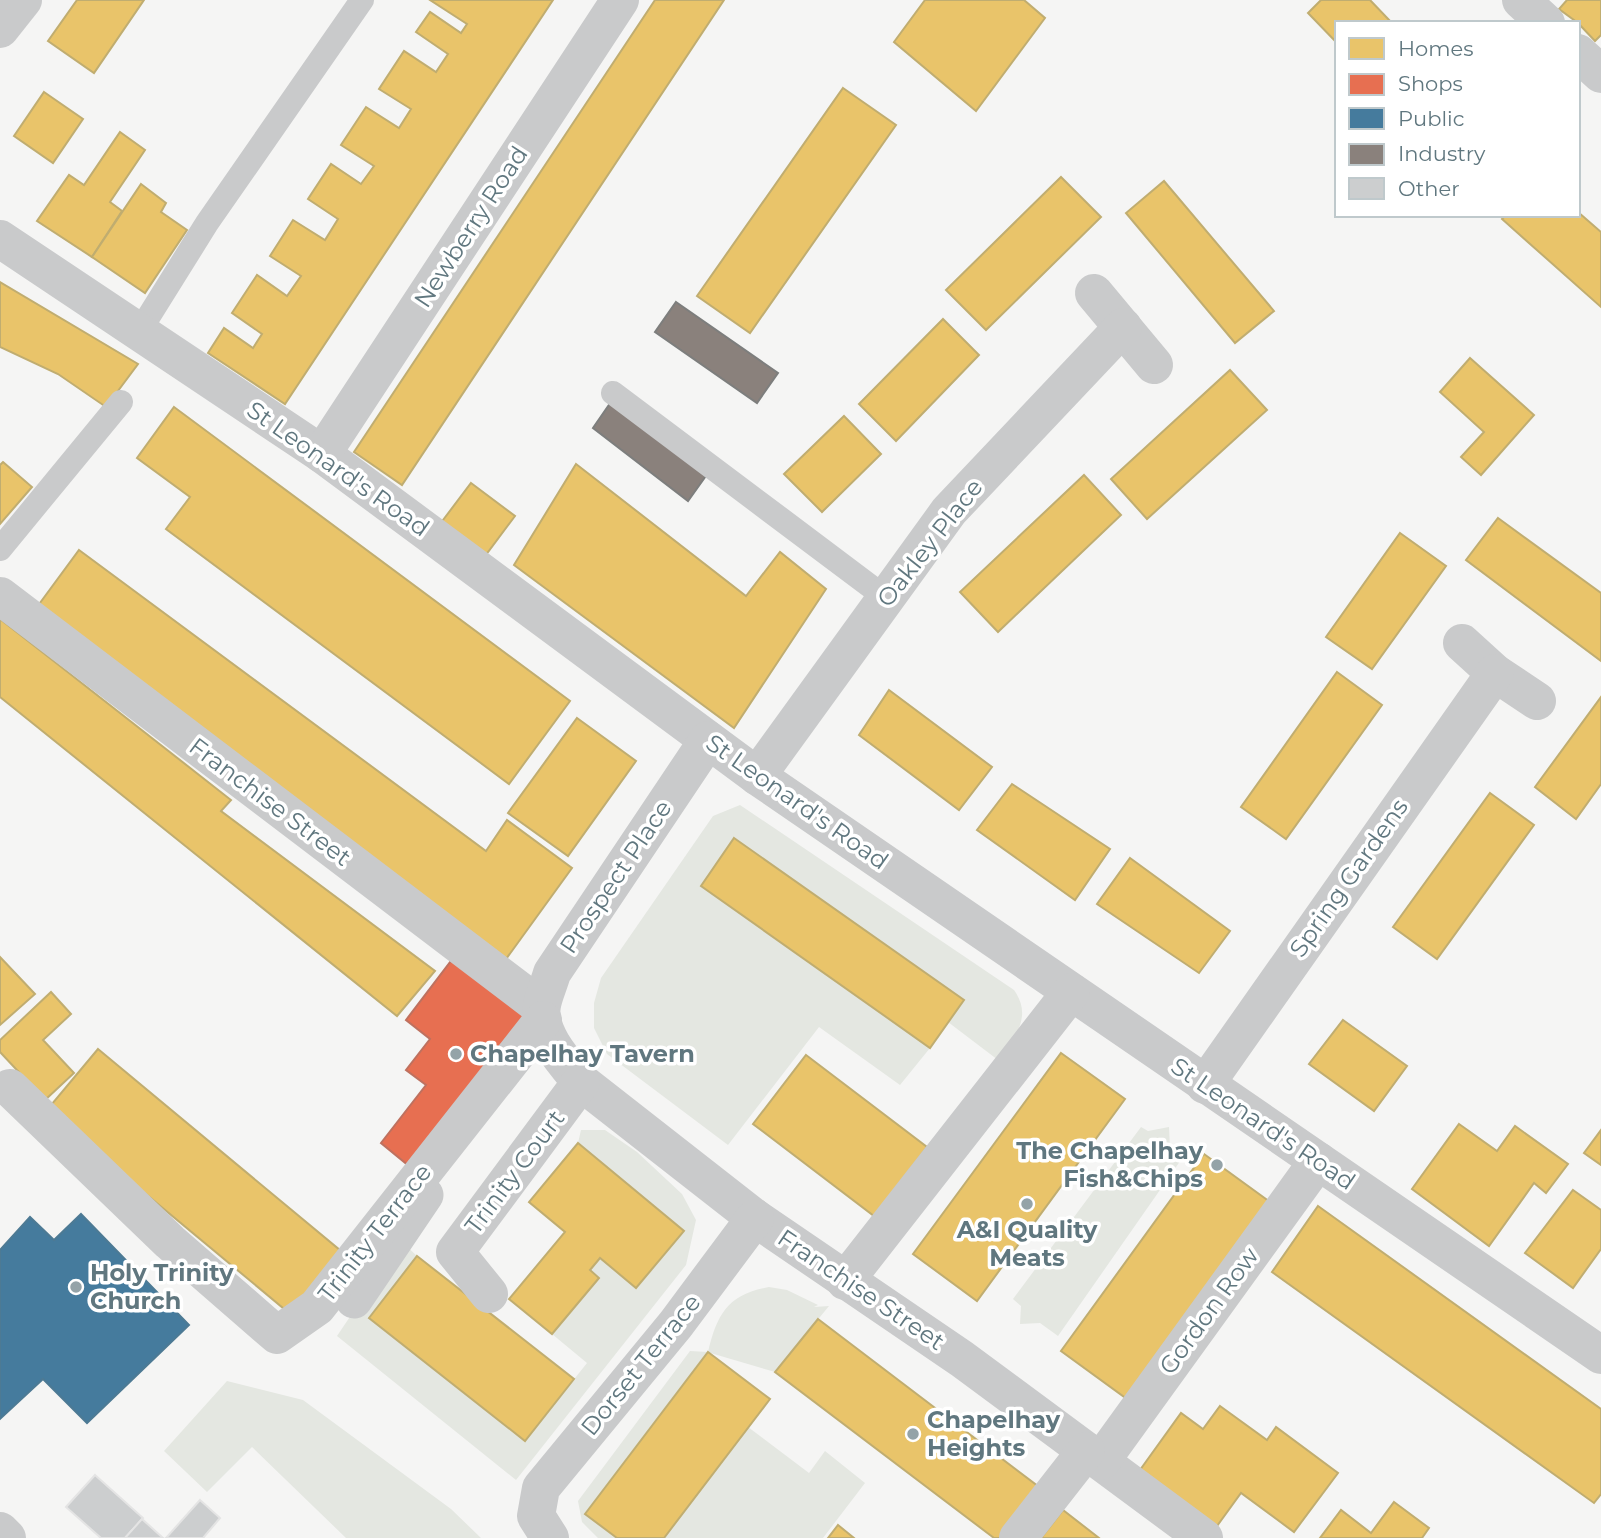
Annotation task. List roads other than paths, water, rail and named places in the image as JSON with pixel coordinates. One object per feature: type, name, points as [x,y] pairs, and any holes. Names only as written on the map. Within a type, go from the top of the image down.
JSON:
[{"type":"street","points":[[0,29],[23,0]]},
{"type":"street","name":"Newberry Road","points":[[322,454],[620,0]]},
{"type":"street","points":[[1521,0],[1544,21]]},
{"type":"street","points":[[1580,55],[1601,74]]},
{"type":"street","name":"St Leonard's Road","points":[[0,239],[322,454],[757,776],[1205,1085],[1598,1347]]},
{"type":"street","points":[[1094,293],[1154,365]]},
{"type":"street","name":"Oakley Place","points":[[757,776],[949,511],[1122,327]]},
{"type":"street","name":"Franchise Street","points":[[0,596],[542,1014],[558,1055],[581,1082],[755,1218],[962,1359],[1204,1538]]},
{"type":"street","points":[[1462,643],[1495,673],[1537,701]]},
{"type":"street","name":"Spring Gardens","points":[[1205,1085],[1495,673]]},
{"type":"street","name":"Prospect Place","points":[[542,1014],[552,973],[708,740]]},
{"type":"street","points":[[845,1280],[1071,992]]},
{"type":"street","points":[[354,1300],[542,1014]]},
{"type":"street","name":"Trinity Terrace","points":[[5,1082],[170,1242],[277,1335],[317,1307],[542,1014]]},
{"type":"street","name":"Trinity Court","points":[[489,1294],[455,1252],[581,1082]]},
{"type":"street","name":"Gordon Row","points":[[1018,1538],[1093,1456],[1318,1161]]},
{"type":"street","name":"Dorset Terrace","points":[[543,1527],[541,1488],[676,1324],[755,1218]]},
{"type":"street","points":[[0,1531],[7,1538]]},
{"type":"lane","points":[[139,332],[207,223],[362,0]]},
{"type":"lane","points":[[613,393],[886,598]]},
{"type":"lane","points":[[0,549],[121,402]]},
{"type":"place","name":"Chapelhay Tavern","points":[[456,1054]]},
{"type":"place","name":"The Chapelhay Fish&Chips","points":[[1217,1165]]},
{"type":"place","name":"A&I Quality Meats","points":[[1027,1204]]},
{"type":"place","name":"Holy Trinity Church","points":[[76,1287]]},
{"type":"place","name":"Chapelhay Heights","points":[[913,1434]]}]
